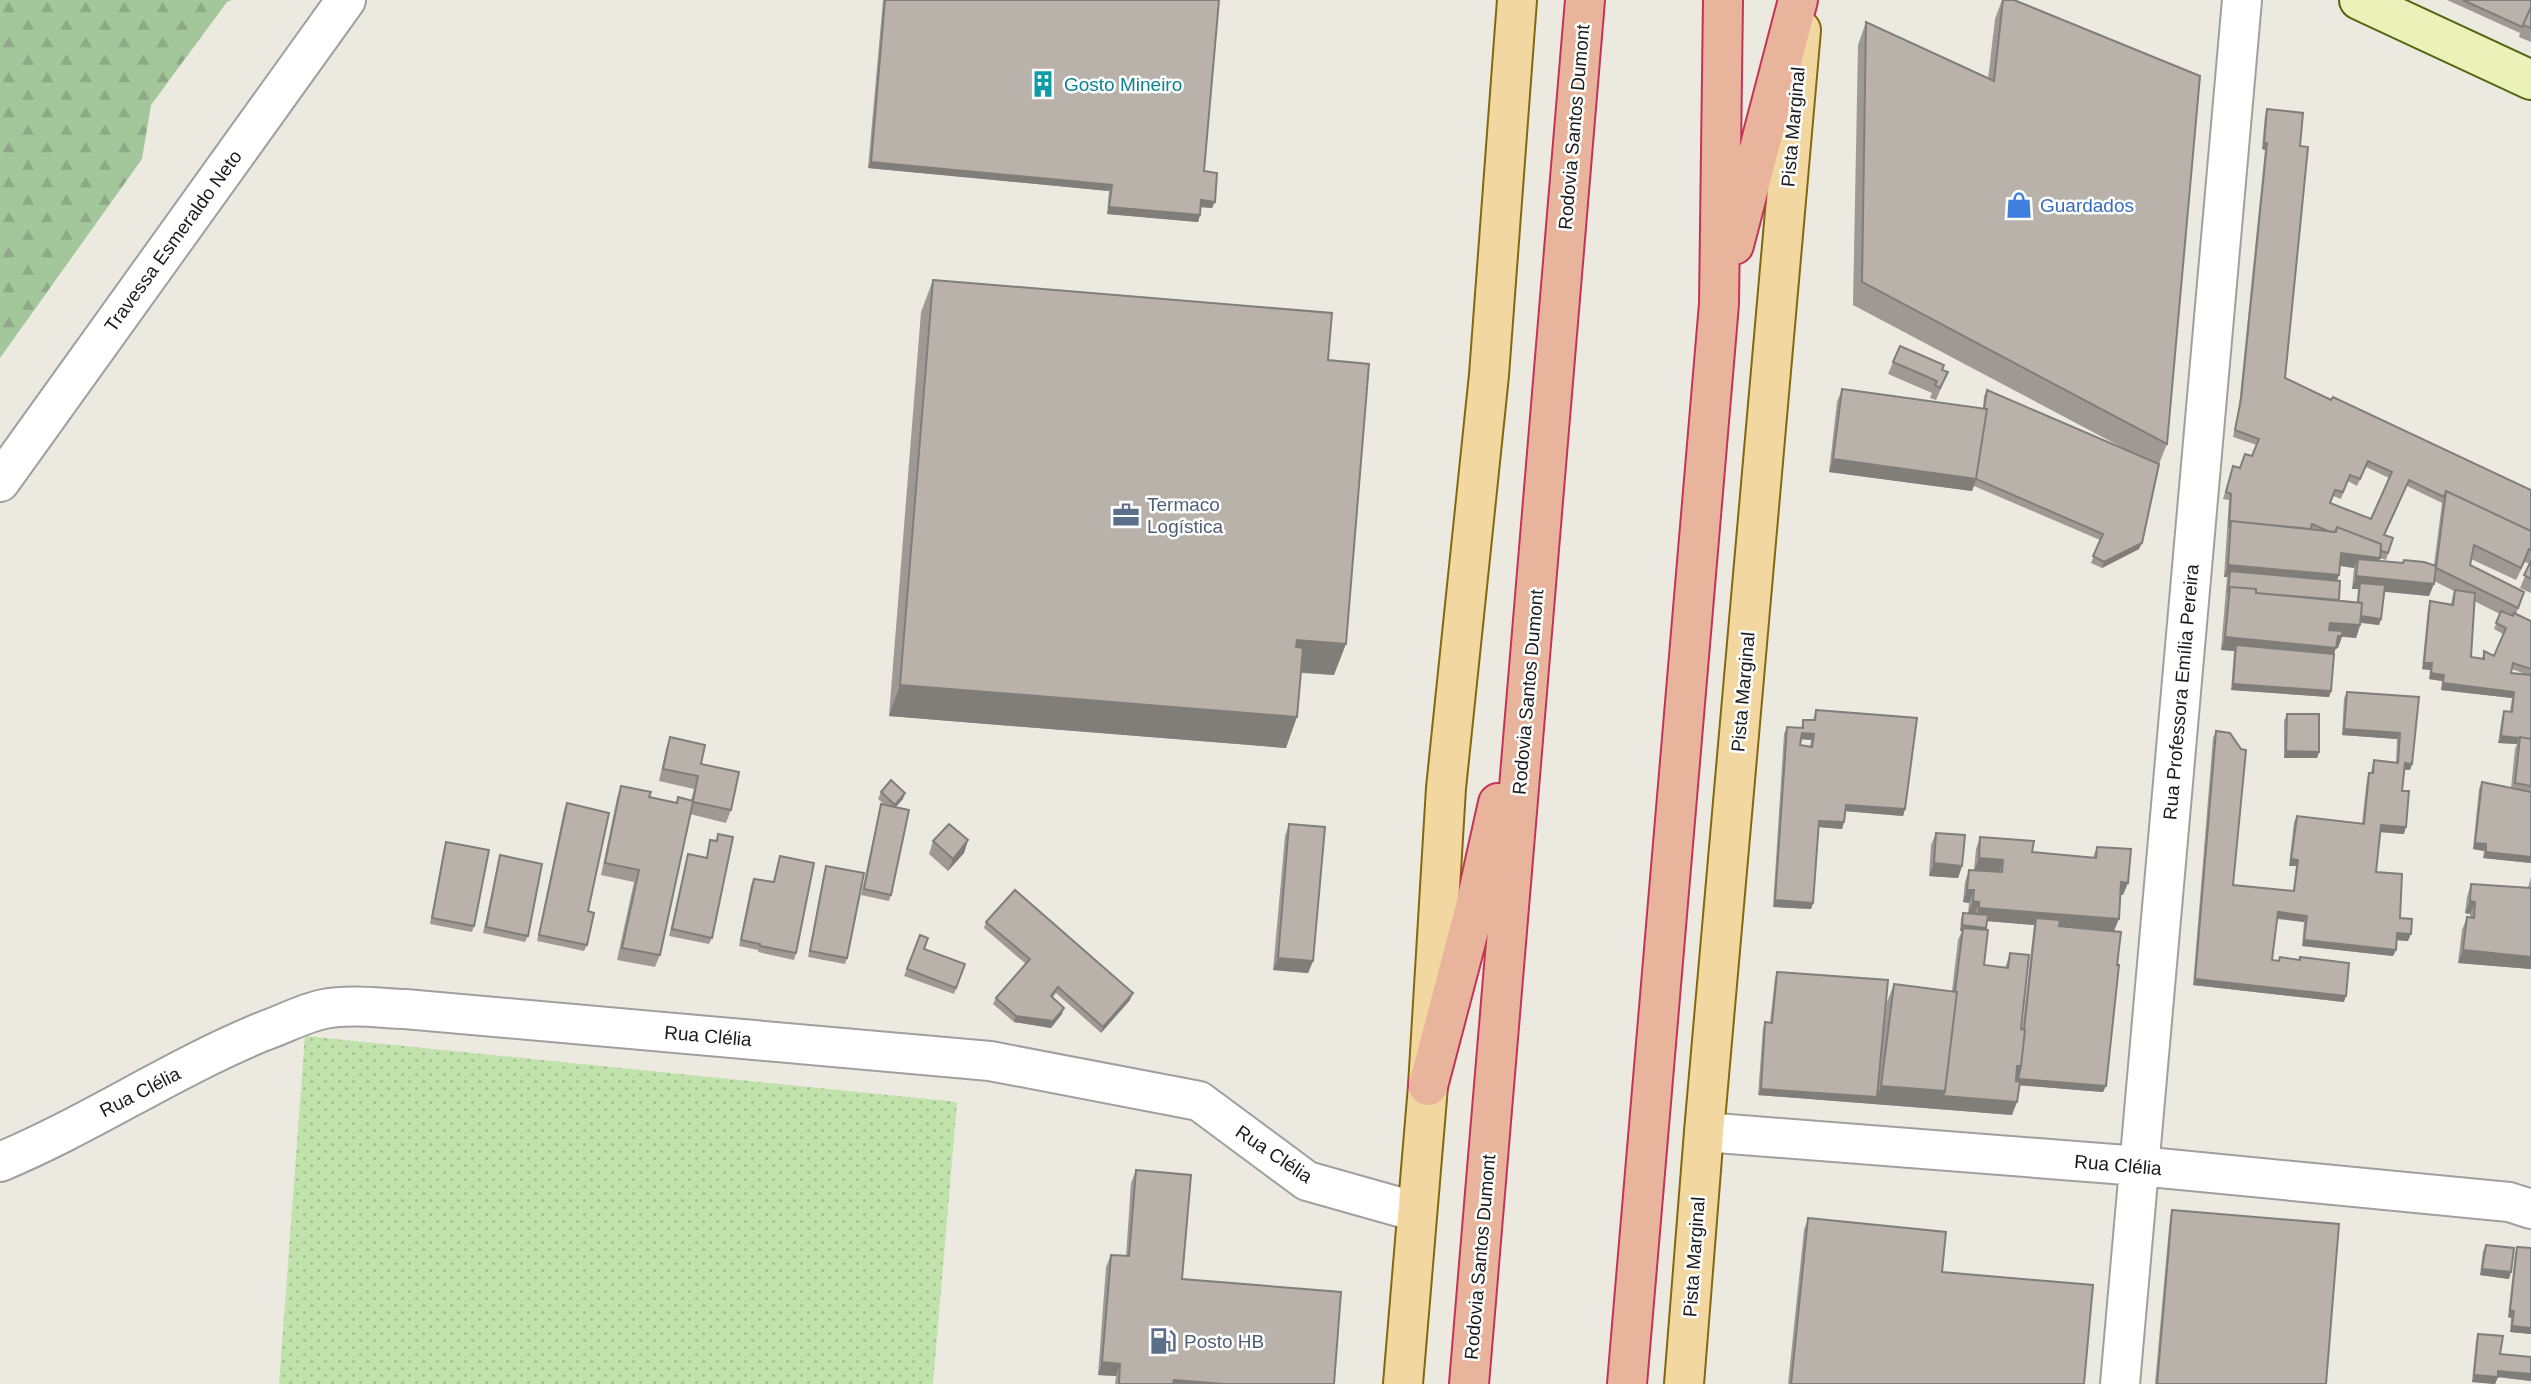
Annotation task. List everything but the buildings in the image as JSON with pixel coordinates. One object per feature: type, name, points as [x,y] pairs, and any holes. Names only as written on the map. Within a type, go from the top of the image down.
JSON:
[{"type":"highway","name":"Rodovia Santos Dumont","points":[[1469,1384],[1585,0]]},
{"type":"highway","points":[[1627,1384],[1718,304],[1723,0]]},
{"type":"highway","points":[[1718,304],[1798,0]]},
{"type":"highway","points":[[1427,1086],[1474,911],[1531,647]]},
{"type":"main road","points":[[1403,1384],[1427,1086],[1446,788],[1489,375],[1517,0]]},
{"type":"main road","name":"Pista Marginal","points":[[1685,1384],[1704,1132],[1804,0]]},
{"type":"main road","points":[[2359,0],[2531,80]]},
{"type":"street","name":"Travessa Esmeraldo Neto","points":[[0,482],[346,0]]},
{"type":"street","name":"Rua Professora Emília Pereira","points":[[2120,1384],[2242,0]]},
{"type":"street","name":"Rua Clélia","points":[[0,1162],[46,1142],[236,1043],[325,1009],[377,1007],[990,1061],[1186,1098],[1199,1101],[1307,1181],[1417,1212]]},
{"type":"street","name":"Rua Clélia","points":[[1704,1132],[2139,1166],[2509,1202],[2531,1209]]},
{"type":"green space","points":[[0,0],[232,0],[227,2],[151,105],[142,159],[0,358]]},
{"type":"green space","points":[[305,1036],[957,1102],[933,1384],[279,1384]]},
{"type":"place","name":"Gosto Mineiro","points":[[1043,84]]},
{"type":"place","name":"Guardados","points":[[2019,205]]},
{"type":"place","name":"Termaco Logística","points":[[1126,515]]},
{"type":"place","name":"Posto HB","points":[[1163,1341]]}]
